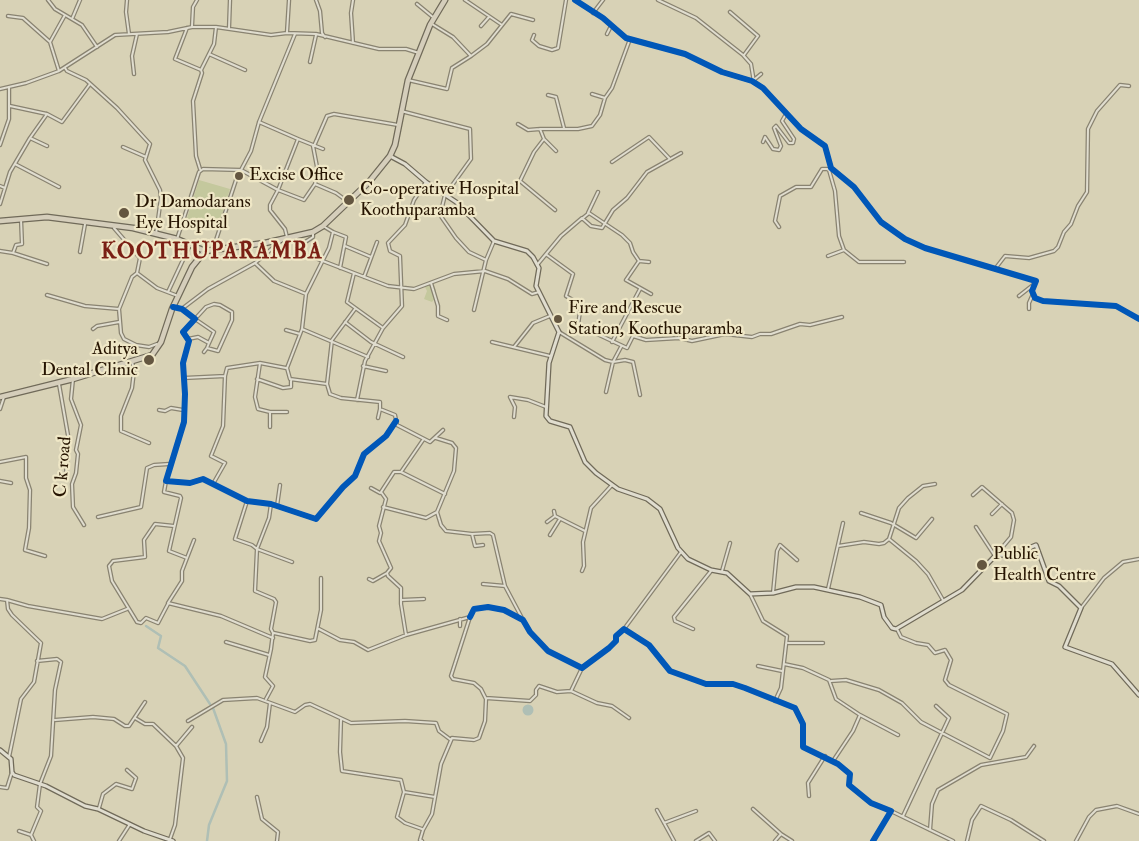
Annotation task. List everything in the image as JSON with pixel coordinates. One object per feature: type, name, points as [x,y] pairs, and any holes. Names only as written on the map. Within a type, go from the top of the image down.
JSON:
[{"type":"main road","points":[[0,221],[47,217],[113,226],[177,239],[212,252],[312,232],[323,226],[349,202],[377,174],[390,156],[399,125],[408,80],[432,21],[446,0]]},
{"type":"main road","points":[[390,156],[405,164],[426,182],[466,210],[494,241],[527,251],[538,265],[539,271],[536,282],[539,292],[559,332],[551,356],[546,407],[548,419],[570,427],[585,462],[612,485],[648,499],[660,509],[681,552],[697,564],[711,570],[722,571],[750,594],[773,593],[796,587],[828,589],[860,597],[881,606],[885,618],[892,628],[896,628],[967,586],[995,556],[1017,553],[1029,546],[1037,546],[1049,581],[1059,586],[1081,608],[1066,647],[1112,664],[1139,695]]},
{"type":"main road","points":[[2,396],[73,379],[152,355],[161,342],[173,307],[192,267],[205,251]]},
{"type":"main road","points":[[0,750],[12,762],[12,772],[66,795],[85,806],[170,841]]},
{"type":"street","points":[[48,0],[65,15],[82,25],[97,47]]},
{"type":"street","points":[[72,19],[80,0]]},
{"type":"street","points":[[127,0],[128,34]]},
{"type":"street","points":[[192,27],[193,7],[197,0]]},
{"type":"street","points":[[229,28],[230,0]]},
{"type":"street","points":[[287,33],[289,0]]},
{"type":"street","points":[[316,0],[322,19],[322,33],[325,37]]},
{"type":"street","points":[[353,0],[351,12],[353,43]]},
{"type":"street","points":[[465,0],[502,25]]},
{"type":"street","points":[[534,35],[532,40],[538,46],[552,50],[558,48],[566,0]]},
{"type":"street","points":[[575,0],[630,39],[685,54],[722,72],[754,83],[801,130],[825,146],[835,192],[839,236],[844,250],[859,262],[904,262]]},
{"type":"street","points":[[593,13],[603,0]]},
{"type":"street","points":[[658,0],[696,18],[743,56],[751,64],[755,79],[754,83]]},
{"type":"street","points":[[416,4],[471,56]]},
{"type":"street","points":[[730,12],[758,36],[743,56]]},
{"type":"street","points":[[408,80],[447,89],[452,68],[487,44],[511,14],[533,20]]},
{"type":"street","points":[[50,42],[65,15]]},
{"type":"street","points":[[8,16],[22,18],[50,42],[59,71]]},
{"type":"street","points":[[481,26],[489,17]]},
{"type":"street","points":[[607,34],[611,26]]},
{"type":"street","points":[[0,89],[59,71],[115,35],[168,32],[192,27],[229,28],[271,35],[287,33],[316,34],[380,48],[406,49],[419,53]]},
{"type":"street","points":[[177,239],[200,170],[196,156],[193,101],[201,70],[214,44],[216,27]]},
{"type":"street","points":[[187,28],[176,59],[201,70]]},
{"type":"street","points":[[134,74],[132,56],[136,34]]},
{"type":"street","points":[[212,252],[240,171],[257,136],[259,122],[295,34]]},
{"type":"street","points":[[310,62],[316,34]]},
{"type":"street","points":[[518,124],[528,130],[578,129],[592,126],[600,115],[605,98],[612,88],[630,39]]},
{"type":"street","points":[[209,54],[246,70]]},
{"type":"street","points":[[65,68],[90,84],[117,108],[148,142],[150,146],[146,157],[147,166],[160,190],[156,234]]},
{"type":"street","points":[[755,79],[761,74]]},
{"type":"street","points":[[10,106],[47,114],[62,122],[90,84]]},
{"type":"street","points":[[996,269],[1005,256],[1029,258],[1054,251],[1058,247],[1064,232],[1071,224],[1078,206],[1087,192],[1088,129],[1097,111],[1120,85],[1129,86]]},
{"type":"street","points":[[0,145],[6,130],[10,106],[9,87]]},
{"type":"street","points":[[592,94],[605,98]]},
{"type":"street","points":[[548,96],[556,97],[564,128]]},
{"type":"street","points":[[402,111],[470,128],[471,159],[445,195],[440,214],[456,238],[469,252],[486,260]]},
{"type":"street","points":[[0,204],[15,164],[47,114]]},
{"type":"street","points":[[200,170],[222,169],[240,171],[278,190],[304,200],[316,184],[318,172],[314,146],[327,116],[334,114],[399,125]]},
{"type":"street","points":[[763,142],[765,137],[775,151],[780,149],[774,128],[776,126],[789,142],[793,143],[794,139],[782,121],[786,114]]},
{"type":"street","points":[[259,122],[323,149]]},
{"type":"street","points":[[540,129],[544,139],[556,151]]},
{"type":"street","points":[[612,162],[649,137],[670,158]]},
{"type":"street","points":[[30,138],[47,146]]},
{"type":"street","points":[[182,309],[208,290],[255,263],[285,238],[285,229],[270,210],[270,205],[297,146],[298,139]]},
{"type":"street","points":[[544,139],[534,152],[522,174],[520,182],[556,210]]},
{"type":"street","points":[[123,147],[146,157]]},
{"type":"street","points":[[582,218],[591,226],[601,229],[613,210],[628,198],[647,172],[681,153]]},
{"type":"street","points":[[15,164],[60,187]]},
{"type":"street","points":[[780,227],[775,221],[780,196],[796,187],[801,189],[811,187],[822,169],[830,169],[854,187],[881,222],[905,239],[925,248],[1036,281],[1033,286],[1018,296]]},
{"type":"street","points":[[357,400],[364,366],[374,344],[383,328],[402,306],[400,256],[390,251],[388,243],[405,225],[414,200],[426,182]]},
{"type":"street","points":[[316,184],[336,193],[349,202]]},
{"type":"street","points":[[0,186],[5,188]]},
{"type":"street","points":[[538,265],[548,255],[561,236],[588,213],[598,192]]},
{"type":"street","points":[[588,213],[630,243],[639,261]]},
{"type":"street","points":[[13,253],[16,245],[22,244],[21,219]]},
{"type":"street","points":[[80,252],[85,222]]},
{"type":"street","points":[[113,226],[140,258],[137,272],[132,276],[119,309],[119,322],[124,339],[130,343],[149,347],[161,342]]},
{"type":"street","points":[[323,226],[333,232],[345,235],[340,268]]},
{"type":"street","points":[[299,246],[313,237],[312,232]]},
{"type":"street","points":[[257,379],[283,388],[291,387],[287,368],[302,328],[306,294],[329,248],[333,232]]},
{"type":"street","points":[[296,236],[299,246],[298,250],[302,253],[378,283],[417,289],[454,274],[482,271],[508,279],[532,294],[539,292]]},
{"type":"street","points":[[474,310],[482,285],[482,271],[494,241]]},
{"type":"street","points":[[364,277],[377,242]]},
{"type":"street","points":[[168,292],[190,244]]},
{"type":"street","points":[[344,246],[371,258]]},
{"type":"street","points":[[828,256],[844,250]]},
{"type":"street","points":[[0,251],[13,253],[47,264]]},
{"type":"street","points":[[548,255],[573,274],[566,296],[581,305],[578,326],[622,346],[629,347],[633,336],[646,340],[679,338],[692,341],[726,334],[752,338],[760,334],[771,334],[800,324],[810,324],[842,317]]},
{"type":"street","points":[[639,261],[649,262]]},
{"type":"street","points":[[639,261],[626,279],[651,294]]},
{"type":"street","points":[[255,263],[274,281],[306,294]]},
{"type":"street","points":[[137,272],[146,282],[178,296]]},
{"type":"street","points":[[354,273],[347,302],[383,328]]},
{"type":"street","points":[[431,282],[438,306],[438,316],[440,319],[448,320]]},
{"type":"street","points":[[1029,308],[1033,286]]},
{"type":"street","points":[[612,342],[640,289]]},
{"type":"street","points":[[1033,294],[1035,298],[1046,302],[1116,306],[1139,319]]},
{"type":"street","points":[[47,295],[86,306],[119,309]]},
{"type":"street","points":[[187,558],[169,551],[181,497],[164,492],[170,464],[175,454],[184,422],[183,363],[188,339],[184,332],[206,307],[214,304],[225,306],[232,312],[232,320],[220,348],[216,351],[207,348]]},
{"type":"street","points":[[173,307],[182,309],[214,332],[204,352]]},
{"type":"street","points":[[355,309],[332,340],[327,384],[330,394],[357,400],[380,402],[378,418]]},
{"type":"street","points":[[514,347],[533,323],[550,316]]},
{"type":"street","points":[[345,321],[374,344],[403,357]]},
{"type":"street","points":[[93,329],[97,326],[119,322]]},
{"type":"street","points":[[302,328],[368,357]]},
{"type":"street","points":[[286,330],[300,334]]},
{"type":"street","points":[[559,332],[605,360],[633,362],[640,395]]},
{"type":"street","points":[[188,339],[196,336],[208,343]]},
{"type":"street","points":[[492,342],[551,356]]},
{"type":"street","points":[[606,392],[614,362],[622,346]]},
{"type":"street","points":[[132,361],[134,371],[132,388],[120,416],[121,431],[149,442]]},
{"type":"street","points":[[212,484],[225,463],[211,456],[223,426],[227,368],[260,363],[287,368]]},
{"type":"street","points":[[260,363],[255,397],[258,409],[270,412],[287,412]]},
{"type":"street","points":[[364,366],[386,371]]},
{"type":"street","points":[[184,378],[225,376]]},
{"type":"street","name":"C k road","points":[[73,379],[72,399],[81,425],[76,450],[78,454],[72,492],[74,512],[78,514],[84,525]]},
{"type":"street","points":[[291,380],[327,384]]},
{"type":"street","points":[[59,382],[69,441],[66,473]]},
{"type":"street","points":[[0,409],[2,396]]},
{"type":"street","points":[[514,417],[515,407],[510,397],[528,400],[546,407]]},
{"type":"street","points":[[159,410],[166,411],[171,408],[183,410]]},
{"type":"street","points":[[380,409],[395,416],[396,421],[405,430],[423,440],[431,442],[443,430]]},
{"type":"street","points":[[270,412],[270,428]]},
{"type":"street","points":[[166,481],[190,483],[202,479],[247,501],[271,504],[312,519],[318,517],[343,487],[355,476],[364,454],[386,436],[396,421]]},
{"type":"street","points":[[383,507],[426,518],[437,512],[454,471],[456,448],[452,443],[436,438]]},
{"type":"street","points":[[401,472],[423,440]]},
{"type":"street","points":[[0,462],[26,456],[26,478],[30,490],[29,528],[25,550],[45,556]]},
{"type":"street","points":[[98,517],[141,508],[147,468],[154,465],[170,464]]},
{"type":"street","points":[[381,494],[394,472],[401,472],[445,494]]},
{"type":"street","points":[[0,481],[12,483]]},
{"type":"street","points":[[838,546],[864,542],[879,544],[889,539],[899,508],[923,486],[935,484]]},
{"type":"street","points":[[277,506],[280,485]]},
{"type":"street","points":[[582,571],[585,531],[591,508],[612,485]]},
{"type":"street","points":[[973,496],[982,487],[1012,513],[1014,528],[1011,537],[995,556],[976,527]]},
{"type":"street","points":[[369,579],[374,581],[387,573],[391,568],[378,541],[381,533],[379,526],[386,499],[371,488]]},
{"type":"street","points":[[247,501],[235,539],[292,562]]},
{"type":"street","points":[[266,700],[272,686],[265,680],[273,638],[271,629],[276,600],[255,591],[254,588],[257,549],[269,518],[271,504]]},
{"type":"street","points":[[992,514],[1002,504]]},
{"type":"street","points":[[554,510],[555,516],[585,531]]},
{"type":"street","points":[[437,512],[441,525],[446,531],[472,534],[490,532],[493,535],[505,586],[530,632],[548,651],[582,668]]},
{"type":"street","points":[[860,513],[894,524],[916,538],[932,519]]},
{"type":"street","points":[[547,522],[555,516]]},
{"type":"street","points":[[550,535],[560,519]]},
{"type":"street","points":[[828,589],[843,523]]},
{"type":"street","points":[[174,526],[153,525],[144,540],[145,557],[110,562],[112,581],[126,601],[127,609],[137,622],[141,623],[146,618],[156,623],[182,581],[182,571],[194,540]]},
{"type":"street","points":[[472,534],[475,546],[483,545]]},
{"type":"street","points":[[889,539],[922,568],[944,601]]},
{"type":"street","points":[[722,571],[730,544]]},
{"type":"street","points":[[773,593],[779,546],[782,545],[796,560]]},
{"type":"street","points":[[571,691],[582,668],[616,641],[616,636],[624,629],[681,552]]},
{"type":"street","points":[[1081,608],[1104,578],[1122,562],[1139,559]]},
{"type":"street","points":[[692,629],[675,621],[674,617],[711,570]]},
{"type":"street","points":[[387,573],[392,581],[401,588],[406,635]]},
{"type":"street","points":[[273,633],[310,641],[315,640],[319,629],[321,578]]},
{"type":"street","points":[[483,584],[505,586]]},
{"type":"street","points":[[750,594],[763,621],[787,634],[788,643],[782,671],[781,688],[775,701]]},
{"type":"street","points":[[0,599],[102,619],[127,609]]},
{"type":"street","points":[[401,600],[424,599]]},
{"type":"street","points":[[7,600],[8,609],[12,615],[42,643],[34,682],[21,699],[9,757]]},
{"type":"street","points":[[168,603],[221,616],[273,638]]},
{"type":"street","points":[[422,841],[420,840],[423,830],[432,814],[441,764],[452,738],[474,740],[479,738],[485,721],[486,698],[481,689],[474,683],[453,679],[451,676],[470,617],[474,609],[488,607],[504,610],[523,620]]},
{"type":"street","points":[[319,629],[340,640],[354,642],[368,650],[406,635],[470,617]]},
{"type":"street","points":[[460,619],[460,626]]},
{"type":"street","points":[[896,628],[901,637],[916,643],[928,644],[935,653],[945,650],[951,660],[945,680],[948,685],[1007,714],[1003,731],[987,763]]},
{"type":"street","points":[[624,629],[649,645],[670,671],[706,684],[733,684],[797,709],[803,724],[803,747],[833,760],[850,774],[849,786],[871,803],[903,816],[953,841]]},
{"type":"street","points":[[226,642],[270,655]]},
{"type":"street","points":[[788,643],[824,644]]},
{"type":"street","points":[[31,835],[41,811],[37,807],[40,784],[51,756],[55,720],[55,690],[61,660],[37,661]]},
{"type":"street","points":[[784,664],[812,671],[830,681],[846,680],[879,690],[902,703],[921,722],[990,758]]},
{"type":"street","points":[[758,666],[782,671]]},
{"type":"street","points":[[830,681],[836,699],[860,715],[898,735]]},
{"type":"street","points":[[486,698],[530,701],[536,695],[536,690],[539,686],[557,692],[571,691],[596,703],[612,706],[629,718]]},
{"type":"street","points":[[188,721],[223,700],[266,700],[295,712],[310,704],[351,723],[405,721],[436,723],[439,731],[451,740]]},
{"type":"street","points":[[55,720],[93,717],[114,720],[127,727],[145,702]]},
{"type":"street","points":[[261,741],[267,727],[270,703]]},
{"type":"street","points":[[903,816],[949,718],[936,706]]},
{"type":"street","points":[[833,760],[853,731],[860,715]]},
{"type":"street","points":[[135,718],[145,724],[152,723],[176,746],[183,758],[175,825],[170,841]]},
{"type":"street","points":[[341,720],[340,752],[342,771],[359,775],[399,779],[404,792],[397,817],[405,823],[423,830]]},
{"type":"street","points":[[176,746],[192,728]]},
{"type":"street","points":[[930,830],[932,804],[938,790],[987,763],[1026,757],[1034,746]]},
{"type":"street","points":[[809,796],[808,783],[826,756]]},
{"type":"street","points":[[98,810],[104,794],[116,784],[132,789],[136,778],[126,770]]},
{"type":"street","points":[[0,787],[7,788],[12,772]]},
{"type":"street","points":[[404,792],[435,797]]},
{"type":"street","points":[[257,797],[262,819],[278,832],[276,841]]},
{"type":"street","points":[[966,841],[972,820],[981,806],[1011,820],[1044,841]]},
{"type":"street","points":[[1076,841],[1088,818],[1096,810],[1117,806],[1139,814]]},
{"type":"street","points":[[753,809],[781,834],[792,841]]},
{"type":"street","points":[[657,810],[674,841]]},
{"type":"street","points":[[664,822],[696,811]]},
{"type":"street","points":[[873,841],[891,811]]},
{"type":"street","points":[[119,841],[130,824]]},
{"type":"street","points":[[19,831],[31,835],[34,841]]},
{"type":"street","points":[[696,841],[709,832],[715,841]]},
{"type":"street","points":[[775,841],[781,834]]},
{"type":"green space","points":[[199,180],[230,189],[218,227],[186,221]]},
{"type":"green space","points":[[428,285],[434,286],[436,290],[436,297],[432,302],[424,299],[427,291],[425,287]]},
{"type":"shaded area","points":[[528,704],[534,710],[528,716],[522,710]]},
{"type":"waterway","points":[[146,626],[161,636],[158,648],[185,666],[210,704]]},
{"type":"waterway","points":[[207,841],[209,825],[227,781],[226,744],[213,708]]},
{"type":"cycle path","points":[[575,0],[603,18],[626,38],[685,54],[722,72],[752,81],[763,88],[801,129],[825,146],[831,168],[854,187],[881,222],[905,239],[925,248],[1036,281],[1032,291],[1035,298],[1043,301],[1116,306],[1139,319]]},
{"type":"cycle path","points":[[173,307],[182,309],[195,319],[183,332],[189,341],[183,363],[184,422],[166,481],[190,483],[203,479],[247,501],[271,504],[316,519],[355,476],[364,454],[386,436],[396,421]]},
{"type":"cycle path","points":[[470,617],[474,609],[488,607],[504,610],[523,620],[530,632],[548,651],[582,668],[609,648],[616,641],[616,636],[624,629],[649,645],[670,671],[706,684],[733,684],[795,708],[803,724],[803,747],[838,764],[850,774],[849,785],[871,803],[891,811],[873,841]]},
{"type":"place","name":"Excise Office","points":[[239,176]]},
{"type":"place","name":"Co-operative Hospital Koothuparamba","points":[[349,200]]},
{"type":"place","name":"Dr Damodarans Eye Hospital","points":[[124,213]]},
{"type":"place","name":"Fire and Rescue Station, Koothuparamba","points":[[558,319]]},
{"type":"place","name":"Aditya Dental Clinic","points":[[149,360]]},
{"type":"place","name":"Public Health Centre","points":[[982,565]]},
{"type":"district","name":"KOOTHUPARAMBA","points":[[212,253]]}]
